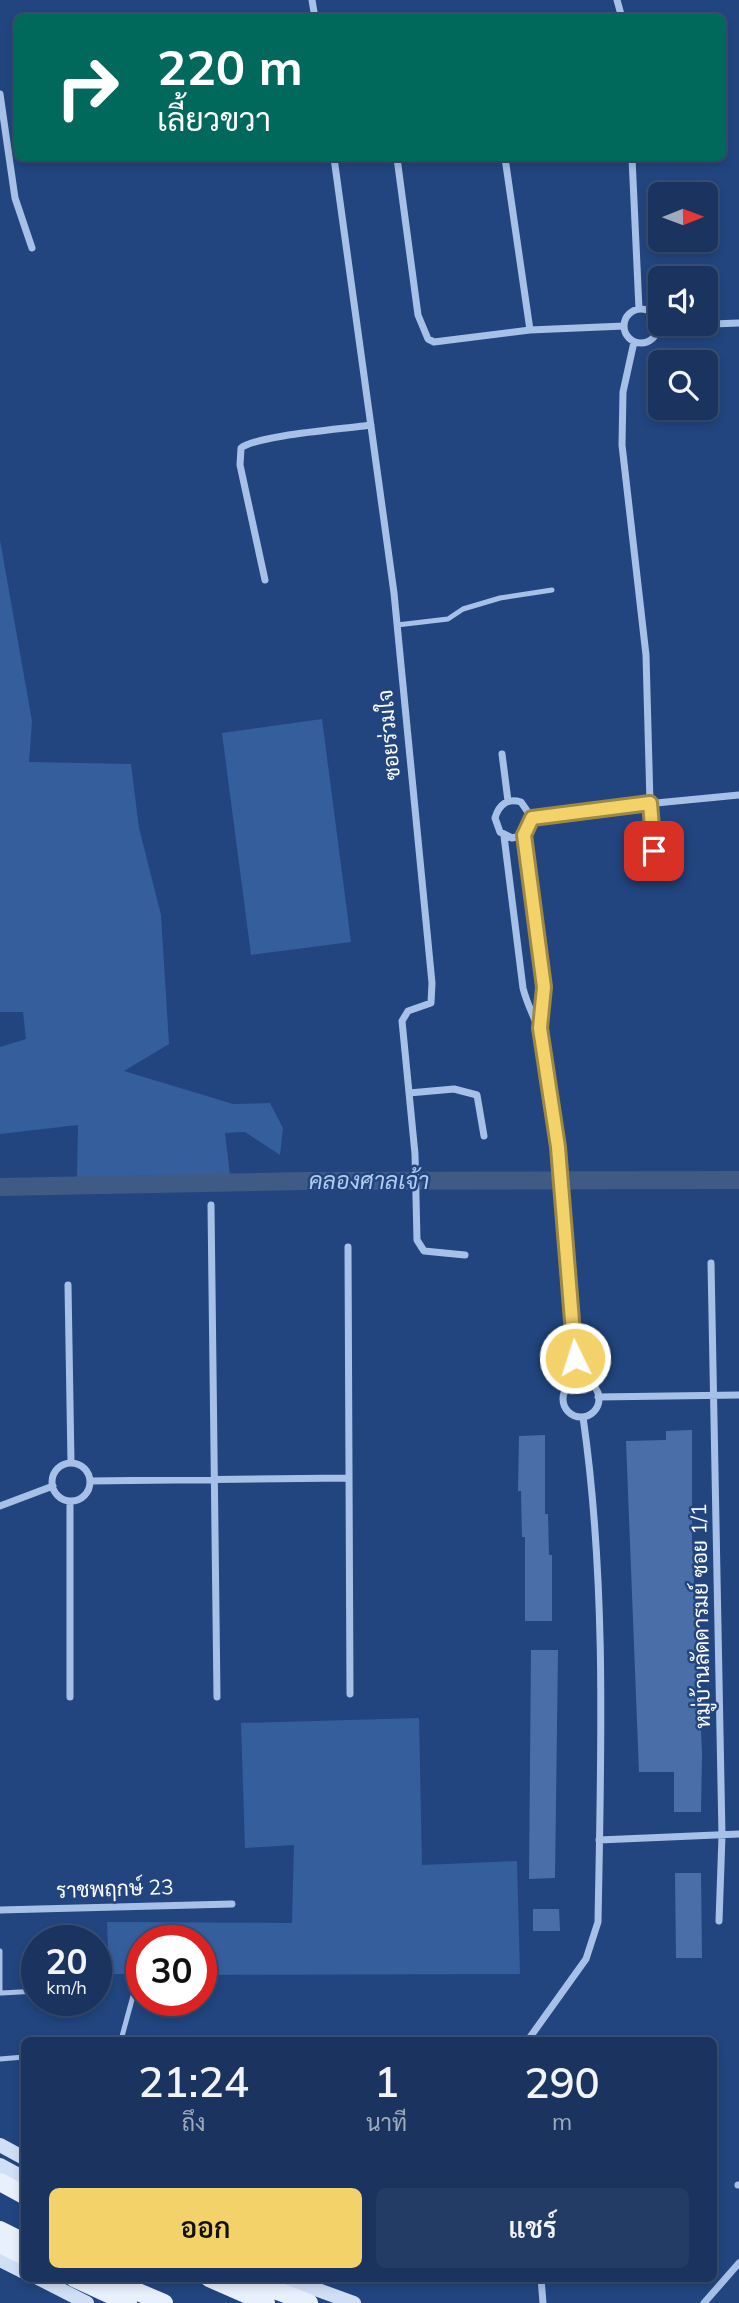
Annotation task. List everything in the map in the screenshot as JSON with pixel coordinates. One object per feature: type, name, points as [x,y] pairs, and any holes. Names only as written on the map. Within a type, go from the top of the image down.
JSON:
[{"type":"main road","points":[[0,2145],[21,2156]]},
{"type":"main road","points":[[0,2165],[21,2176]]},
{"type":"main road","points":[[0,2182],[21,2192]]},
{"type":"main road","points":[[0,2230],[21,2240]]},
{"type":"main road","points":[[0,2244],[21,2254]]},
{"type":"main road","points":[[0,2260],[21,2270]]},
{"type":"main road","points":[[45,2282],[86,2303]]},
{"type":"main road","points":[[83,2282],[128,2303]]},
{"type":"main road","points":[[115,2282],[164,2303]]},
{"type":"main road","points":[[218,2282],[267,2303]]},
{"type":"main road","points":[[254,2282],[309,2303]]},
{"type":"main road","points":[[296,2282],[354,2303]]},
{"type":"street","points":[[0,94],[15,198],[32,248]]},
{"type":"street","name":"ซอยร่วมใจ","points":[[334,161],[397,625],[432,997],[427,1006],[408,1011],[402,1021],[415,1154],[420,1248],[465,1255]]},
{"type":"street","points":[[397,161],[418,315],[424,335],[434,342],[530,330],[624,326]]},
{"type":"street","points":[[505,161],[530,330]]},
{"type":"street","points":[[632,161],[639,309]]},
{"type":"street","points":[[648,313],[639,309],[628,314],[624,326],[626,335],[634,342],[650,341],[653,336]]},
{"type":"street","points":[[718,324],[739,323]]},
{"type":"street","points":[[634,342],[623,392],[621,422],[646,655],[650,803],[657,876]]},
{"type":"street","points":[[265,580],[240,465],[241,448],[247,444],[280,438],[371,425]]},
{"type":"street","points":[[502,754],[508,801]]},
{"type":"street","points":[[532,818],[739,795]]},
{"type":"street","points":[[540,1028],[526,1003],[503,836],[495,818],[502,805],[515,800],[527,806],[532,818],[524,835],[544,987],[540,1028],[558,1147],[576,1382]]},
{"type":"street","points":[[503,836],[524,835]]},
{"type":"street","points":[[409,1093],[454,1089],[477,1096],[484,1136]]},
{"type":"street","points":[[211,1205],[217,1697]]},
{"type":"street","points":[[348,1247],[350,1694]]},
{"type":"street","name":"หมู่บ้านลัดดารมย์ ซอย 1/1","points":[[711,1263],[716,1395],[722,1836],[719,1921]]},
{"type":"street","points":[[68,1285],[71,1463]]},
{"type":"street","points":[[576,1382],[591,1384],[598,1397],[594,1411],[583,1417],[568,1413],[562,1399],[569,1385],[576,1382]]},
{"type":"street","points":[[598,1397],[739,1395]]},
{"type":"street","points":[[530,2037],[586,1959],[594,1942],[598,1922],[597,1568],[593,1489],[583,1417]]},
{"type":"street","points":[[71,1463],[84,1468],[90,1481],[85,1496],[70,1501],[59,1496],[53,1486],[59,1468],[71,1463]]},
{"type":"street","points":[[90,1481],[348,1478]]},
{"type":"street","points":[[0,1506],[53,1486]]},
{"type":"street","points":[[70,1501],[70,1697]]},
{"type":"street","points":[[599,1840],[739,1834]]},
{"type":"street","name":"ราชพฤกษ์ 23","points":[[0,1910],[232,1904]]},
{"type":"street","points":[[704,2303],[739,2263]]},
{"type":"street","points":[[541,2282],[543,2303]]},
{"type":"lane","points":[[397,625],[448,619],[463,609],[500,598],[552,590]]},
{"type":"lane","points":[[0,1951],[1,1993],[21,1992]]},
{"type":"lane","points":[[122,2037],[128,2016]]},
{"type":"lane","points":[[0,2059],[21,2057]]},
{"type":"shaded area","points":[[0,540],[32,721],[29,762],[131,764],[139,828],[161,915],[169,1044],[124,1071],[233,1104],[270,1103],[283,1128],[280,1155],[245,1132],[225,1133],[230,1175],[77,1177],[78,1125],[0,1134],[0,1047],[26,1039],[23,1012],[0,1012]]},
{"type":"shaded area","points":[[322,719],[351,942],[251,955],[222,733]]},
{"type":"shaded area","points":[[419,1718],[422,1865],[517,1861],[520,1974],[217,1975],[217,1925],[126,1925],[126,1974],[112,1974],[112,1925],[107,1925],[107,1922],[292,1923],[294,1845],[245,1848],[241,1723]]},
{"type":"building","points":[[692,1430],[692,1539],[702,1753],[701,1812],[674,1812],[674,1772],[639,1772],[626,1441],[666,1440],[666,1431]]},
{"type":"building","points":[[545,1435],[545,1514],[548,1514],[549,1555],[552,1555],[552,1621],[525,1621],[525,1537],[522,1537],[521,1491],[518,1491],[519,1436]]},
{"type":"building","points":[[531,1650],[558,1650],[555,1878],[529,1879]]},
{"type":"building","points":[[675,1873],[701,1873],[702,1958],[676,1958]]},
{"type":"building","points":[[533,1909],[559,1909],[560,1931],[533,1931]]},
{"type":"waterway","name":"คลองศาลเจ้า","points":[[0,1187],[306,1181],[739,1180]]},
{"type":"route","points":[[575,1358],[558,1147],[540,1028],[544,987],[524,835],[532,823],[532,818],[594,808],[650,803],[654,851]]}]
